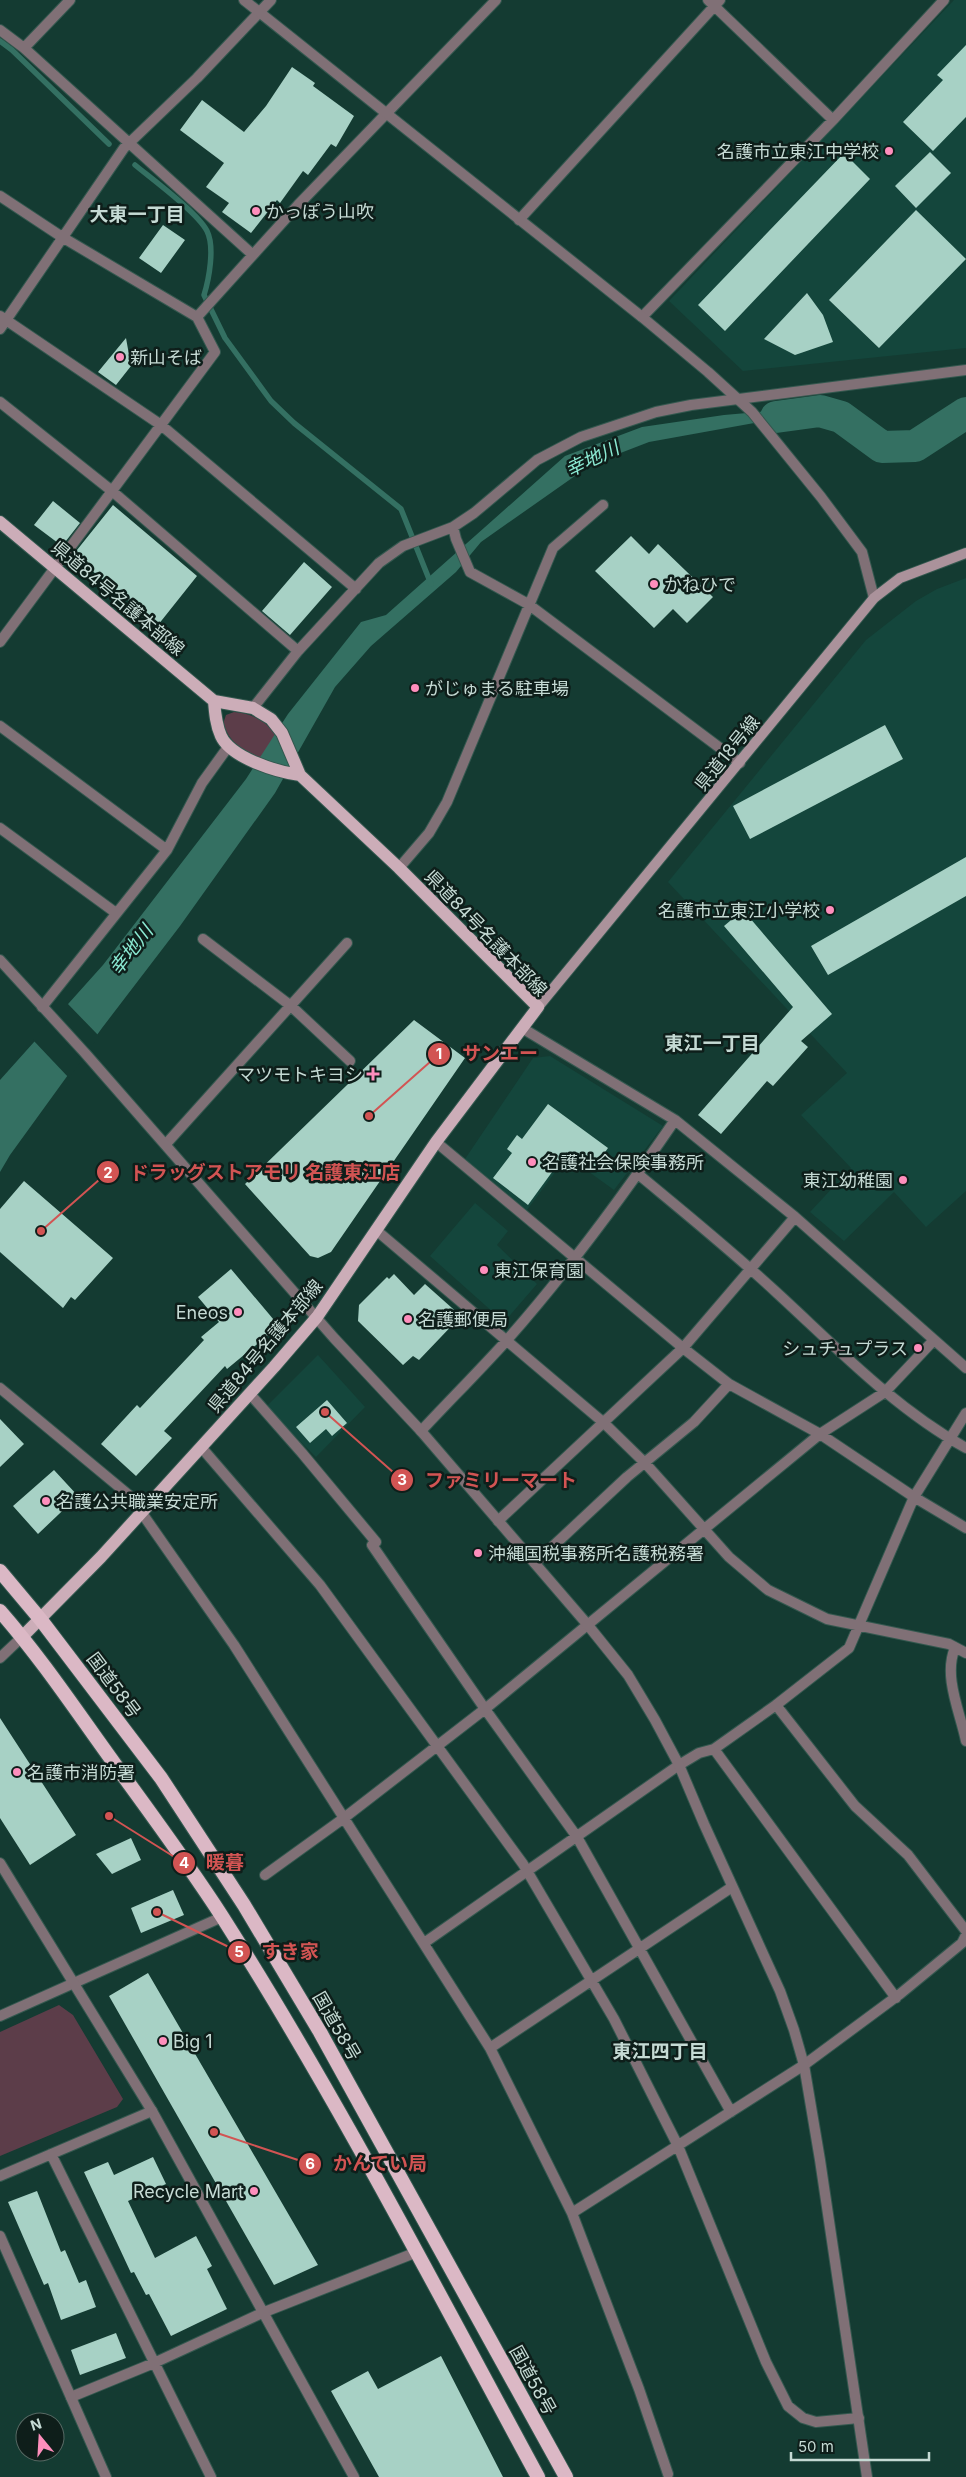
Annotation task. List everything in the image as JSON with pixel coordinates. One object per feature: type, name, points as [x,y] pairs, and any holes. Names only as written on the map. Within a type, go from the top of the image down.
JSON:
[{"type":"highway","name":"国道58号","points":[[0,1571],[41,1620],[161,1778],[244,1906],[320,2032],[566,2477]]},
{"type":"highway","points":[[0,1611],[22,1637],[138,1795],[222,1917],[297,2040],[417,2252],[538,2477]]},
{"type":"main road","name":"県道84号名護本部線","points":[[0,522],[214,701],[253,708],[271,719],[282,732],[300,775],[399,868],[538,1007],[436,1142],[316,1317],[250,1394],[141,1513],[41,1620],[22,1637]]},
{"type":"main road","name":"県道18号線","points":[[538,1007],[874,598],[900,578],[966,553]]},
{"type":"main road","points":[[214,701],[216,722],[221,736],[228,747],[268,768],[300,775]]},
{"type":"street","points":[[24,48],[70,0]]},
{"type":"street","points":[[244,0],[642,317],[752,412],[862,552],[874,598]]},
{"type":"street","points":[[271,0],[197,78],[129,144],[2,322],[161,425],[356,588]]},
{"type":"street","points":[[197,317],[298,205],[388,114],[496,0]]},
{"type":"street","points":[[642,317],[833,120],[944,0]]},
{"type":"street","points":[[519,220],[714,2],[833,120]]},
{"type":"street","points":[[0,30],[24,48],[253,255]]},
{"type":"street","points":[[0,196],[62,237],[197,317],[216,352],[0,642]]},
{"type":"street","points":[[253,708],[298,651],[379,563],[403,546],[453,527],[474,513],[537,460],[581,437],[656,412],[691,405],[966,370]]},
{"type":"street","points":[[0,402],[112,491],[298,651]]},
{"type":"street","points":[[399,868],[429,834],[448,802],[528,604],[553,548],[603,505]]},
{"type":"street","points":[[453,527],[470,572],[528,604],[740,763]]},
{"type":"street","points":[[0,726],[167,850]]},
{"type":"street","points":[[45,1010],[116,913],[167,850],[202,783],[228,747]]},
{"type":"street","points":[[0,828],[116,913]]},
{"type":"street","points":[[203,939],[291,1006],[350,1061]]},
{"type":"street","points":[[166,1144],[347,943]]},
{"type":"street","points":[[0,960],[166,1144],[316,1317],[420,1431],[587,1624],[628,1675],[679,1765],[780,1991],[804,2065],[867,2477]]},
{"type":"street","points":[[522,1028],[675,1120],[796,1217],[933,1341],[966,1368]]},
{"type":"street","points":[[420,1431],[506,1340],[575,1258],[638,1174],[675,1120]]},
{"type":"street","points":[[436,1142],[728,1384],[820,1434],[914,1497],[966,1528]]},
{"type":"street","points":[[638,1174],[752,1270],[885,1392],[950,1439],[966,1448]]},
{"type":"street","points":[[498,1521],[683,1348],[796,1217]]},
{"type":"street","points":[[376,1230],[604,1423],[646,1464],[729,1557],[768,1590],[827,1619],[949,1644],[966,1653]]},
{"type":"street","points":[[265,1875],[344,1818],[485,1709],[820,1434],[885,1392],[933,1341]]},
{"type":"street","points":[[534,1563],[627,1477],[646,1464],[694,1422],[728,1384]]},
{"type":"street","points":[[0,1388],[130,1496],[234,1645],[490,2048],[572,2213],[639,2388],[668,2474]]},
{"type":"street","points":[[250,1394],[302,1453],[374,1544],[485,1709],[577,1837],[731,2112]]},
{"type":"street","points":[[424,1943],[679,1765],[699,1753],[714,1749],[776,1705],[849,1648],[914,1497],[966,1413]]},
{"type":"street","points":[[201,1447],[320,1585],[527,1871],[614,2019],[678,2146],[766,2362],[788,2406],[803,2418],[816,2422],[859,2418]]},
{"type":"street","points":[[0,1658],[22,1637]]},
{"type":"street","points":[[955,1648],[950,1660],[952,1684],[966,1741]]},
{"type":"street","points":[[572,2213],[804,2065],[896,1998],[962,1944],[966,1933],[908,1855],[855,1806],[776,1705]]},
{"type":"street","points":[[714,1749],[896,1998]]},
{"type":"street","points":[[0,1863],[152,2111],[354,2477]]},
{"type":"street","points":[[490,2048],[732,1887]]},
{"type":"street","points":[[0,2016],[222,1917]]},
{"type":"street","points":[[0,2176],[152,2111]]},
{"type":"street","points":[[51,2154],[211,2477]]},
{"type":"street","points":[[0,2236],[106,2477]]},
{"type":"street","points":[[71,2397],[154,2363],[262,2313],[417,2252]]},
{"type":"shaded area","name":"名護市立東江中学校","points":[[954,0],[966,0],[966,348],[743,371],[669,301]]},
{"type":"shaded area","name":"名護市立東江小学校","points":[[966,578],[966,1191],[926,1227],[894,1192],[844,1241],[810,1212],[851,1168],[801,1115],[847,1073],[668,882],[866,640],[916,601],[937,589]]},
{"type":"shaded area","points":[[234,712],[247,714],[259,719],[277,737],[266,760],[251,755],[239,747],[226,731],[223,724],[226,715]]},
{"type":"shaded area","points":[[550,1056],[663,1126],[614,1190],[567,1156],[527,1210],[465,1159],[533,1058]]},
{"type":"shaded area","name":"東江保育園","points":[[475,1203],[508,1231],[497,1245],[537,1284],[504,1322],[430,1256]]},
{"type":"shaded area","points":[[318,1355],[365,1407],[316,1457],[266,1407]]},
{"type":"shaded area","points":[[59,2005],[73,2015],[123,2099],[117,2107],[0,2156],[0,2032]]},
{"type":"water","points":[[795,409],[820,411],[649,442],[592,464],[481,542],[456,572],[371,646],[335,687],[275,793],[180,926],[102,1028],[10,1155],[0,1172],[0,1080],[103,965],[246,779],[288,714],[361,622],[386,615],[565,456],[642,427],[724,415]]},
{"type":"pier","points":[[66,1002],[99,1036],[69,1078],[33,1040]]},
{"type":"building","points":[[966,45],[966,117],[933,151],[903,122],[943,80],[937,75]]},
{"type":"building","points":[[292,67],[315,83],[313,86],[354,116],[336,147],[331,144],[308,175],[303,171],[280,203],[277,200],[251,233],[222,212],[229,203],[206,187],[224,163],[180,130],[202,100],[244,132],[266,106]]},
{"type":"building","points":[[930,152],[951,173],[916,208],[895,186]]},
{"type":"building","points":[[844,153],[870,179],[725,331],[698,305]]},
{"type":"building","points":[[916,210],[966,259],[879,348],[829,300]]},
{"type":"building","points":[[163,225],[185,240],[161,273],[139,258]]},
{"type":"building","points":[[807,293],[823,315],[833,342],[795,355],[764,339]]},
{"type":"building","name":"新山そば","points":[[126,338],[131,366],[116,385],[98,372]]},
{"type":"building","points":[[53,501],[80,523],[62,546],[34,525]]},
{"type":"building","points":[[113,505],[197,576],[158,625],[73,555]]},
{"type":"building","name":"かねひで","points":[[631,536],[649,554],[658,544],[713,597],[687,623],[673,609],[654,628],[595,571]]},
{"type":"building","points":[[304,562],[332,587],[290,635],[262,611]]},
{"type":"building","points":[[885,725],[903,759],[750,839],[733,806]]},
{"type":"building","points":[[966,857],[966,896],[828,975],[811,946]]},
{"type":"building","points":[[743,910],[832,1014],[801,1041],[808,1047],[773,1086],[767,1081],[721,1134],[698,1115],[793,1007],[724,926]]},
{"type":"building","points":[[414,1020],[465,1058],[331,1252],[318,1258],[310,1256],[245,1184]]},
{"type":"building","name":"名護社会保険事務所","points":[[548,1104],[608,1148],[591,1172],[566,1153],[528,1205],[493,1178],[512,1153],[507,1149],[517,1135],[522,1139]]},
{"type":"building","points":[[24,1181],[113,1258],[75,1300],[71,1297],[63,1308],[0,1252],[0,1209]]},
{"type":"building","points":[[231,1269],[279,1326],[227,1369],[225,1366],[164,1431],[172,1438],[136,1476],[101,1444],[137,1405],[140,1408],[204,1340],[201,1337],[219,1322],[198,1297]]},
{"type":"building","name":"名護郵便局","points":[[394,1274],[414,1295],[425,1284],[461,1316],[419,1360],[413,1356],[403,1365],[358,1321],[359,1305],[387,1277],[389,1279]]},
{"type":"building","points":[[327,1400],[347,1423],[332,1436],[326,1429],[310,1443],[296,1427]]},
{"type":"building","points":[[0,1419],[24,1444],[0,1467]]},
{"type":"building","name":"名護公共職業安定所","points":[[54,1470],[78,1496],[38,1534],[13,1506]]},
{"type":"building","name":"名護市消防署","points":[[0,1718],[76,1835],[30,1865],[0,1818]]},
{"type":"building","points":[[131,1838],[141,1860],[112,1874],[96,1854]]},
{"type":"building","points":[[173,1890],[184,1915],[141,1933],[131,1908]]},
{"type":"building","points":[[148,1973],[318,2265],[274,2285],[109,1996]]},
{"type":"building","points":[[153,2157],[166,2184],[128,2201],[155,2258],[196,2236],[212,2266],[207,2269],[227,2309],[171,2336],[149,2294],[146,2295],[134,2272],[131,2273],[84,2172],[108,2162],[114,2175]]},
{"type":"building","points":[[37,2191],[61,2252],[65,2250],[79,2283],[86,2280],[96,2307],[61,2320],[48,2283],[44,2285],[8,2202]]},
{"type":"building","points":[[116,2333],[126,2358],[80,2375],[71,2350]]},
{"type":"building","points":[[441,2356],[503,2477],[379,2477],[331,2391],[368,2371],[378,2389]]},
{"type":"waterway","points":[[0,41],[12,50],[109,144]]},
{"type":"waterway","points":[[135,165],[185,206],[207,231],[211,245],[211,254],[204,295],[225,338],[271,401],[294,423],[401,509],[431,584]]},
{"type":"waterway","name":"幸地川","points":[[776,417],[820,411],[841,417],[882,447],[915,446],[966,413]]},
{"type":"place","name":"名護市立東江中学校","points":[[889,151]]},
{"type":"place","name":"かっぽう山吹","points":[[256,211]]},
{"type":"place","name":"新山そば","points":[[120,357]]},
{"type":"place","name":"かねひで","points":[[654,584]]},
{"type":"place","name":"がじゅまる駐車場","points":[[415,688]]},
{"type":"place","name":"名護市立東江小学校","points":[[830,910]]},
{"type":"place","name":"マツモトキヨシ","points":[[373,1074]]},
{"type":"place","name":"サンエー","points":[[369,1116]]},
{"type":"place","name":"名護社会保険事務所","points":[[532,1162]]},
{"type":"place","name":"東江幼稚園","points":[[903,1180]]},
{"type":"place","name":"ドラッグストアモリ 名護東江店","points":[[41,1231]]},
{"type":"place","name":"東江保育園","points":[[484,1270]]},
{"type":"place","name":"Eneos","points":[[238,1312]]},
{"type":"place","name":"名護郵便局","points":[[408,1319]]},
{"type":"place","name":"シュチュプラス","points":[[918,1348]]},
{"type":"place","name":"ファミリーマート","points":[[325,1412]]},
{"type":"place","name":"名護公共職業安定所","points":[[46,1501]]},
{"type":"place","name":"沖縄国税事務所名護税務署","points":[[478,1553]]},
{"type":"place","name":"名護市消防署","points":[[17,1772]]},
{"type":"place","name":"暖暮","points":[[109,1816]]},
{"type":"place","name":"すき家","points":[[157,1912]]},
{"type":"place","name":"Big 1","points":[[163,2041]]},
{"type":"place","name":"かんてい局","points":[[214,2132]]},
{"type":"place","name":"Recycle Mart","points":[[254,2191]]},
{"type":"district","name":"大東一丁目","points":[[137,214]]},
{"type":"district","name":"東江一丁目","points":[[712,1043]]},
{"type":"district","name":"東江四丁目","points":[[660,2051]]}]
